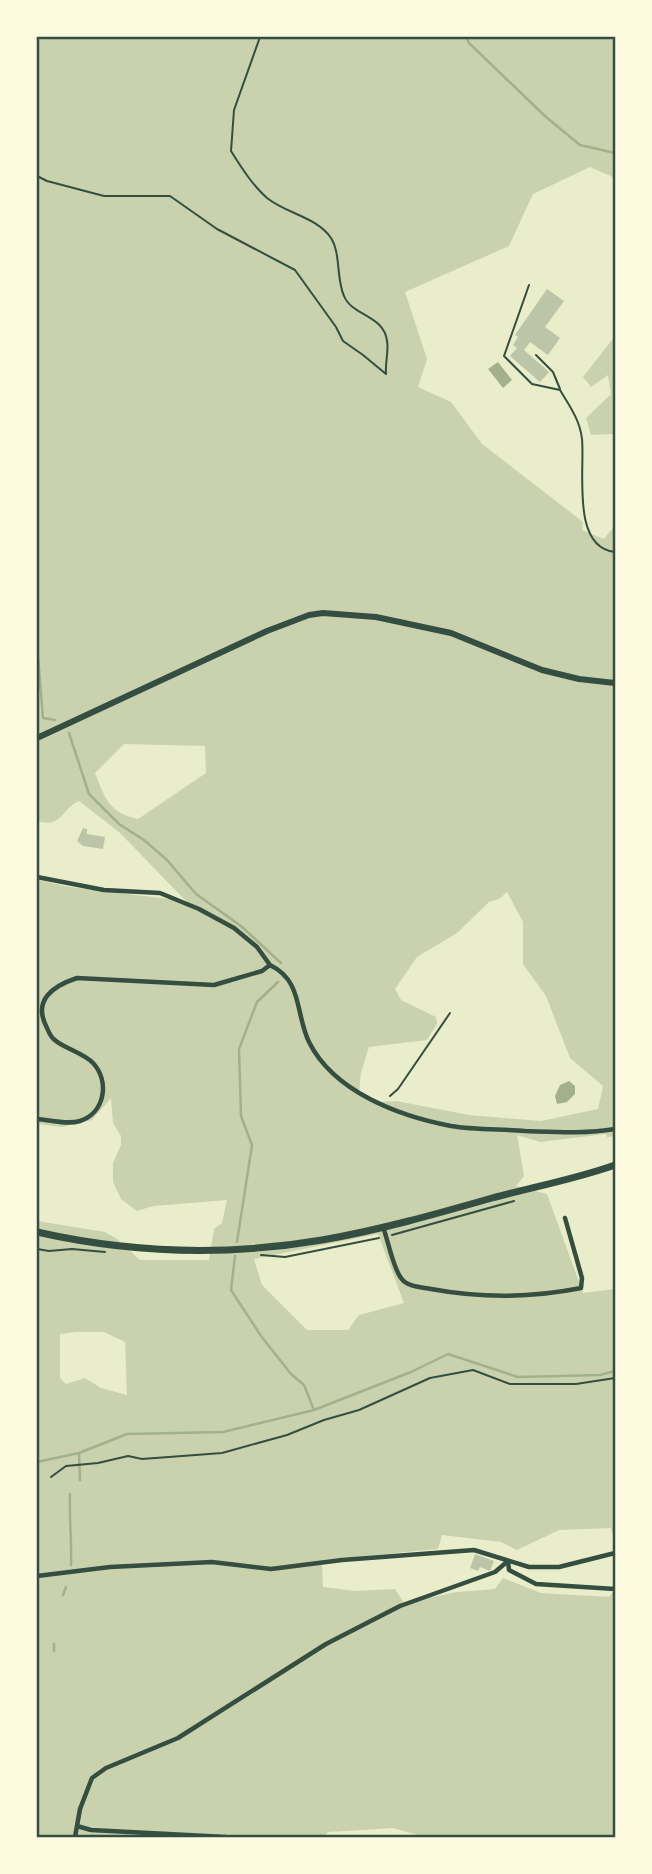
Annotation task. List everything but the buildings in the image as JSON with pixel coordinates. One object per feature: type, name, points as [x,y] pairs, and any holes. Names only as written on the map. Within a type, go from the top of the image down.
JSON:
[{"type":"main road","points":[[37,738],[255,636],[309,615],[355,614],[397,621],[468,639],[542,670],[579,679],[615,683]]},
{"type":"main road","points":[[37,1232],[138,1248],[224,1250],[321,1240],[383,1227],[615,1165]]},
{"type":"street","points":[[37,877],[104,890],[160,893],[199,909],[234,929],[257,947],[270,965],[288,976],[297,997],[309,1042],[331,1071],[356,1091],[376,1101],[416,1117],[452,1126],[588,1134],[615,1129]]},
{"type":"street","points":[[37,1119],[67,1123],[79,1121],[98,1107],[103,1096],[104,1083],[93,1063],[53,1040],[42,1018],[45,998],[58,984],[77,978],[214,985],[262,971],[270,965]]},
{"type":"street","points":[[383,1227],[400,1278],[409,1285],[459,1294],[520,1295],[556,1293],[581,1288],[582,1278],[565,1218]]},
{"type":"street","points":[[37,1576],[110,1567],[212,1563],[271,1569],[342,1560],[474,1550],[529,1567],[559,1567],[615,1553]]},
{"type":"street","points":[[508,1560],[509,1570],[536,1584],[615,1589]]},
{"type":"street","points":[[75,1837],[80,1809],[92,1778],[106,1768],[178,1738],[326,1644],[400,1606],[495,1572],[508,1560]]},
{"type":"street","points":[[77,1826],[91,1830],[226,1837]]},
{"type":"lane","points":[[529,285],[504,356],[533,384],[560,390]]},
{"type":"lane","points":[[536,355],[553,372],[576,417],[582,437],[585,519],[591,538],[596,546],[615,552]]},
{"type":"lane","points":[[390,1096],[398,1089],[450,1013]]},
{"type":"path","points":[[37,176],[104,196],[170,196],[217,229],[295,270],[343,341],[386,374],[387,341],[377,322],[350,305],[344,296],[335,246],[330,236],[318,225],[266,197],[231,151],[234,110],[260,37]]},
{"type":"path","points":[[51,1477],[66,1466],[128,1456],[142,1459],[222,1453],[287,1435],[391,1397],[430,1378],[473,1370],[510,1384],[576,1384],[615,1378]]},
{"type":"shaded area","points":[[37,37],[615,37],[615,178],[590,167],[533,194],[509,246],[405,292],[427,359],[418,387],[451,402],[482,444],[583,522],[582,530],[604,539],[615,525],[615,1136],[607,1137],[606,1134],[540,1142],[517,1135],[524,1176],[516,1186],[547,1194],[583,1293],[615,1289],[615,1544],[611,1528],[559,1530],[517,1550],[501,1542],[442,1535],[438,1549],[322,1560],[323,1587],[355,1591],[395,1589],[404,1603],[457,1592],[495,1589],[503,1578],[541,1593],[609,1597],[615,1589],[615,1837],[425,1837],[393,1828],[328,1832],[324,1837],[219,1834],[219,1837],[37,1837],[37,1221],[105,1232],[140,1260],[209,1260],[214,1229],[222,1223],[227,1200],[153,1206],[137,1211],[121,1199],[113,1182],[113,1163],[121,1145],[121,1136],[113,1123],[111,1098],[92,1120],[62,1127],[37,1124],[38,880],[70,887],[186,901],[119,832],[79,801],[57,820],[45,823],[37,821]],"holes":[[[124,744],[205,746],[206,773],[138,819],[120,813],[109,803],[95,773]],[[507,892],[523,922],[523,964],[546,996],[570,1058],[603,1086],[598,1109],[541,1121],[469,1115],[396,1101],[382,1102],[359,1092],[361,1073],[369,1047],[427,1040],[437,1024],[436,1017],[401,1000],[395,989],[417,957],[457,933],[489,902],[499,899]],[[378,1234],[404,1303],[359,1315],[348,1330],[307,1330],[262,1285],[254,1259]],[[104,1332],[125,1342],[127,1395],[101,1388],[85,1378],[66,1384],[60,1378],[60,1334]]]},
{"type":"shaded area","points":[[615,336],[615,473],[613,434],[591,435],[586,418],[611,394],[608,375],[591,387],[583,377]]},
{"type":"shaded area","points":[[498,362],[512,380],[503,388],[488,369]]},
{"type":"shaded area","points":[[569,1081],[575,1086],[575,1094],[567,1102],[557,1104],[555,1096],[560,1085]]},
{"type":"waterway","points":[[466,37],[469,43],[546,117],[580,145],[615,153]]},
{"type":"waterway","points":[[37,644],[43,718],[55,720]]},
{"type":"waterway","points":[[69,733],[89,794],[119,824],[144,840],[167,860],[196,894],[241,926],[281,963]]},
{"type":"waterway","points":[[237,1242],[252,1145],[241,1116],[239,1049],[257,1002],[278,982]]},
{"type":"waterway","points":[[235,1256],[231,1290],[261,1336],[291,1374],[304,1385],[314,1410]]},
{"type":"waterway","points":[[37,1462],[79,1453],[127,1434],[223,1432],[314,1410],[411,1372],[448,1354],[518,1377],[600,1375],[615,1371]]},
{"type":"waterway","points":[[79,1453],[80,1480]]},
{"type":"waterway","points":[[70,1494],[71,1565]]},
{"type":"waterway","points":[[63,1595],[66,1587]]},
{"type":"waterway","points":[[54,1644],[54,1651]]}]
